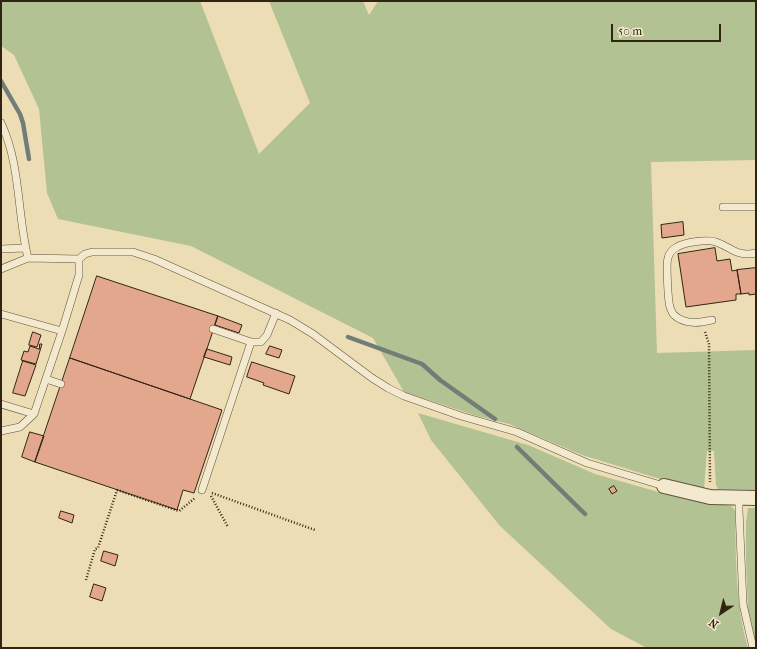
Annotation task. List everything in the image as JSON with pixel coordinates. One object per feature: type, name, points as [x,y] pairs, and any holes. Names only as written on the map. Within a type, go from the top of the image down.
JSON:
[{"type":"street","points":[[664,486],[710,497],[756,498]]},
{"type":"lane","points":[[1,123],[7,137],[14,165],[25,248],[28,258]]},
{"type":"lane","points":[[723,207],[756,207]]},
{"type":"lane","points":[[712,320],[687,322],[673,314],[669,306],[667,259],[671,252],[687,242],[715,242],[742,254],[747,255],[756,253]]},
{"type":"lane","points":[[1,249],[25,248]]},
{"type":"lane","points":[[1,269],[28,258],[79,259],[85,254],[92,252],[123,252],[143,255],[276,313],[313,334],[372,378],[404,396],[461,416],[517,432],[587,463],[664,486]]},
{"type":"lane","points":[[1,431],[20,427],[34,414],[79,275],[79,259]]},
{"type":"lane","points":[[213,329],[251,342],[261,342],[264,339],[276,313]]},
{"type":"lane","points":[[1,314],[62,331]]},
{"type":"lane","points":[[202,490],[251,342]]},
{"type":"lane","points":[[46,379],[61,384]]},
{"type":"lane","points":[[1,404],[34,414]]},
{"type":"lane","points":[[739,498],[743,604],[753,648]]},
{"type":"path","points":[[702,322],[709,344],[710,497]]},
{"type":"path","points":[[86,580],[117,490],[179,511],[194,500],[202,490]]},
{"type":"path","points":[[228,527],[208,492],[315,530]]},
{"type":"green space","points":[[1,1],[200,1],[259,154],[310,103],[269,1],[363,1],[369,15],[378,1],[756,1],[756,160],[651,162],[657,353],[756,350],[756,490],[718,489],[716,485],[714,451],[707,451],[704,489],[660,479],[582,455],[509,424],[477,416],[404,392],[373,338],[191,246],[58,219],[47,193],[39,109],[14,55],[1,46]]},
{"type":"green space","points":[[418,413],[528,445],[595,474],[669,495],[731,506],[735,510],[738,597],[748,648],[647,648],[611,629],[500,526],[431,440]]},
{"type":"green space","points":[[748,508],[756,508],[756,643],[748,613],[746,523]]},
{"type":"building","points":[[683,222],[684,235],[662,238],[661,225]]},
{"type":"building","points":[[715,248],[717,261],[730,259],[732,271],[737,270],[741,294],[736,294],[736,300],[686,307],[678,254]]},
{"type":"building","points":[[756,268],[756,294],[741,294],[737,270]]},
{"type":"building","points":[[97,276],[218,316],[190,399],[70,358]]},
{"type":"building","points":[[218,316],[242,325],[239,333],[215,325]]},
{"type":"building","points":[[33,332],[41,335],[37,347],[29,345]]},
{"type":"building","points":[[40,344],[42,344],[36,364],[21,360],[24,351],[28,352],[30,346],[39,349]]},
{"type":"building","points":[[270,346],[282,350],[279,358],[266,354]]},
{"type":"building","points":[[207,349],[232,357],[230,365],[204,357]]},
{"type":"building","points":[[70,358],[222,410],[194,493],[183,490],[177,510],[35,462]]},
{"type":"building","points":[[23,361],[36,365],[25,396],[13,393]]},
{"type":"building","points":[[252,362],[295,376],[289,394],[263,385],[264,383],[247,377]]},
{"type":"building","points":[[30,432],[44,436],[35,462],[22,457]]},
{"type":"building","points":[[614,486],[617,491],[612,494],[609,489]]},
{"type":"building","points":[[61,511],[74,515],[72,523],[59,518]]},
{"type":"building","points":[[104,551],[118,555],[115,566],[101,561]]},
{"type":"building","points":[[94,584],[106,588],[102,601],[90,597]]},
{"type":"waterway","points":[[1,81],[20,114],[29,159]]},
{"type":"waterway","points":[[348,337],[422,364],[440,380],[495,419]]},
{"type":"waterway","points":[[517,447],[585,514]]}]
